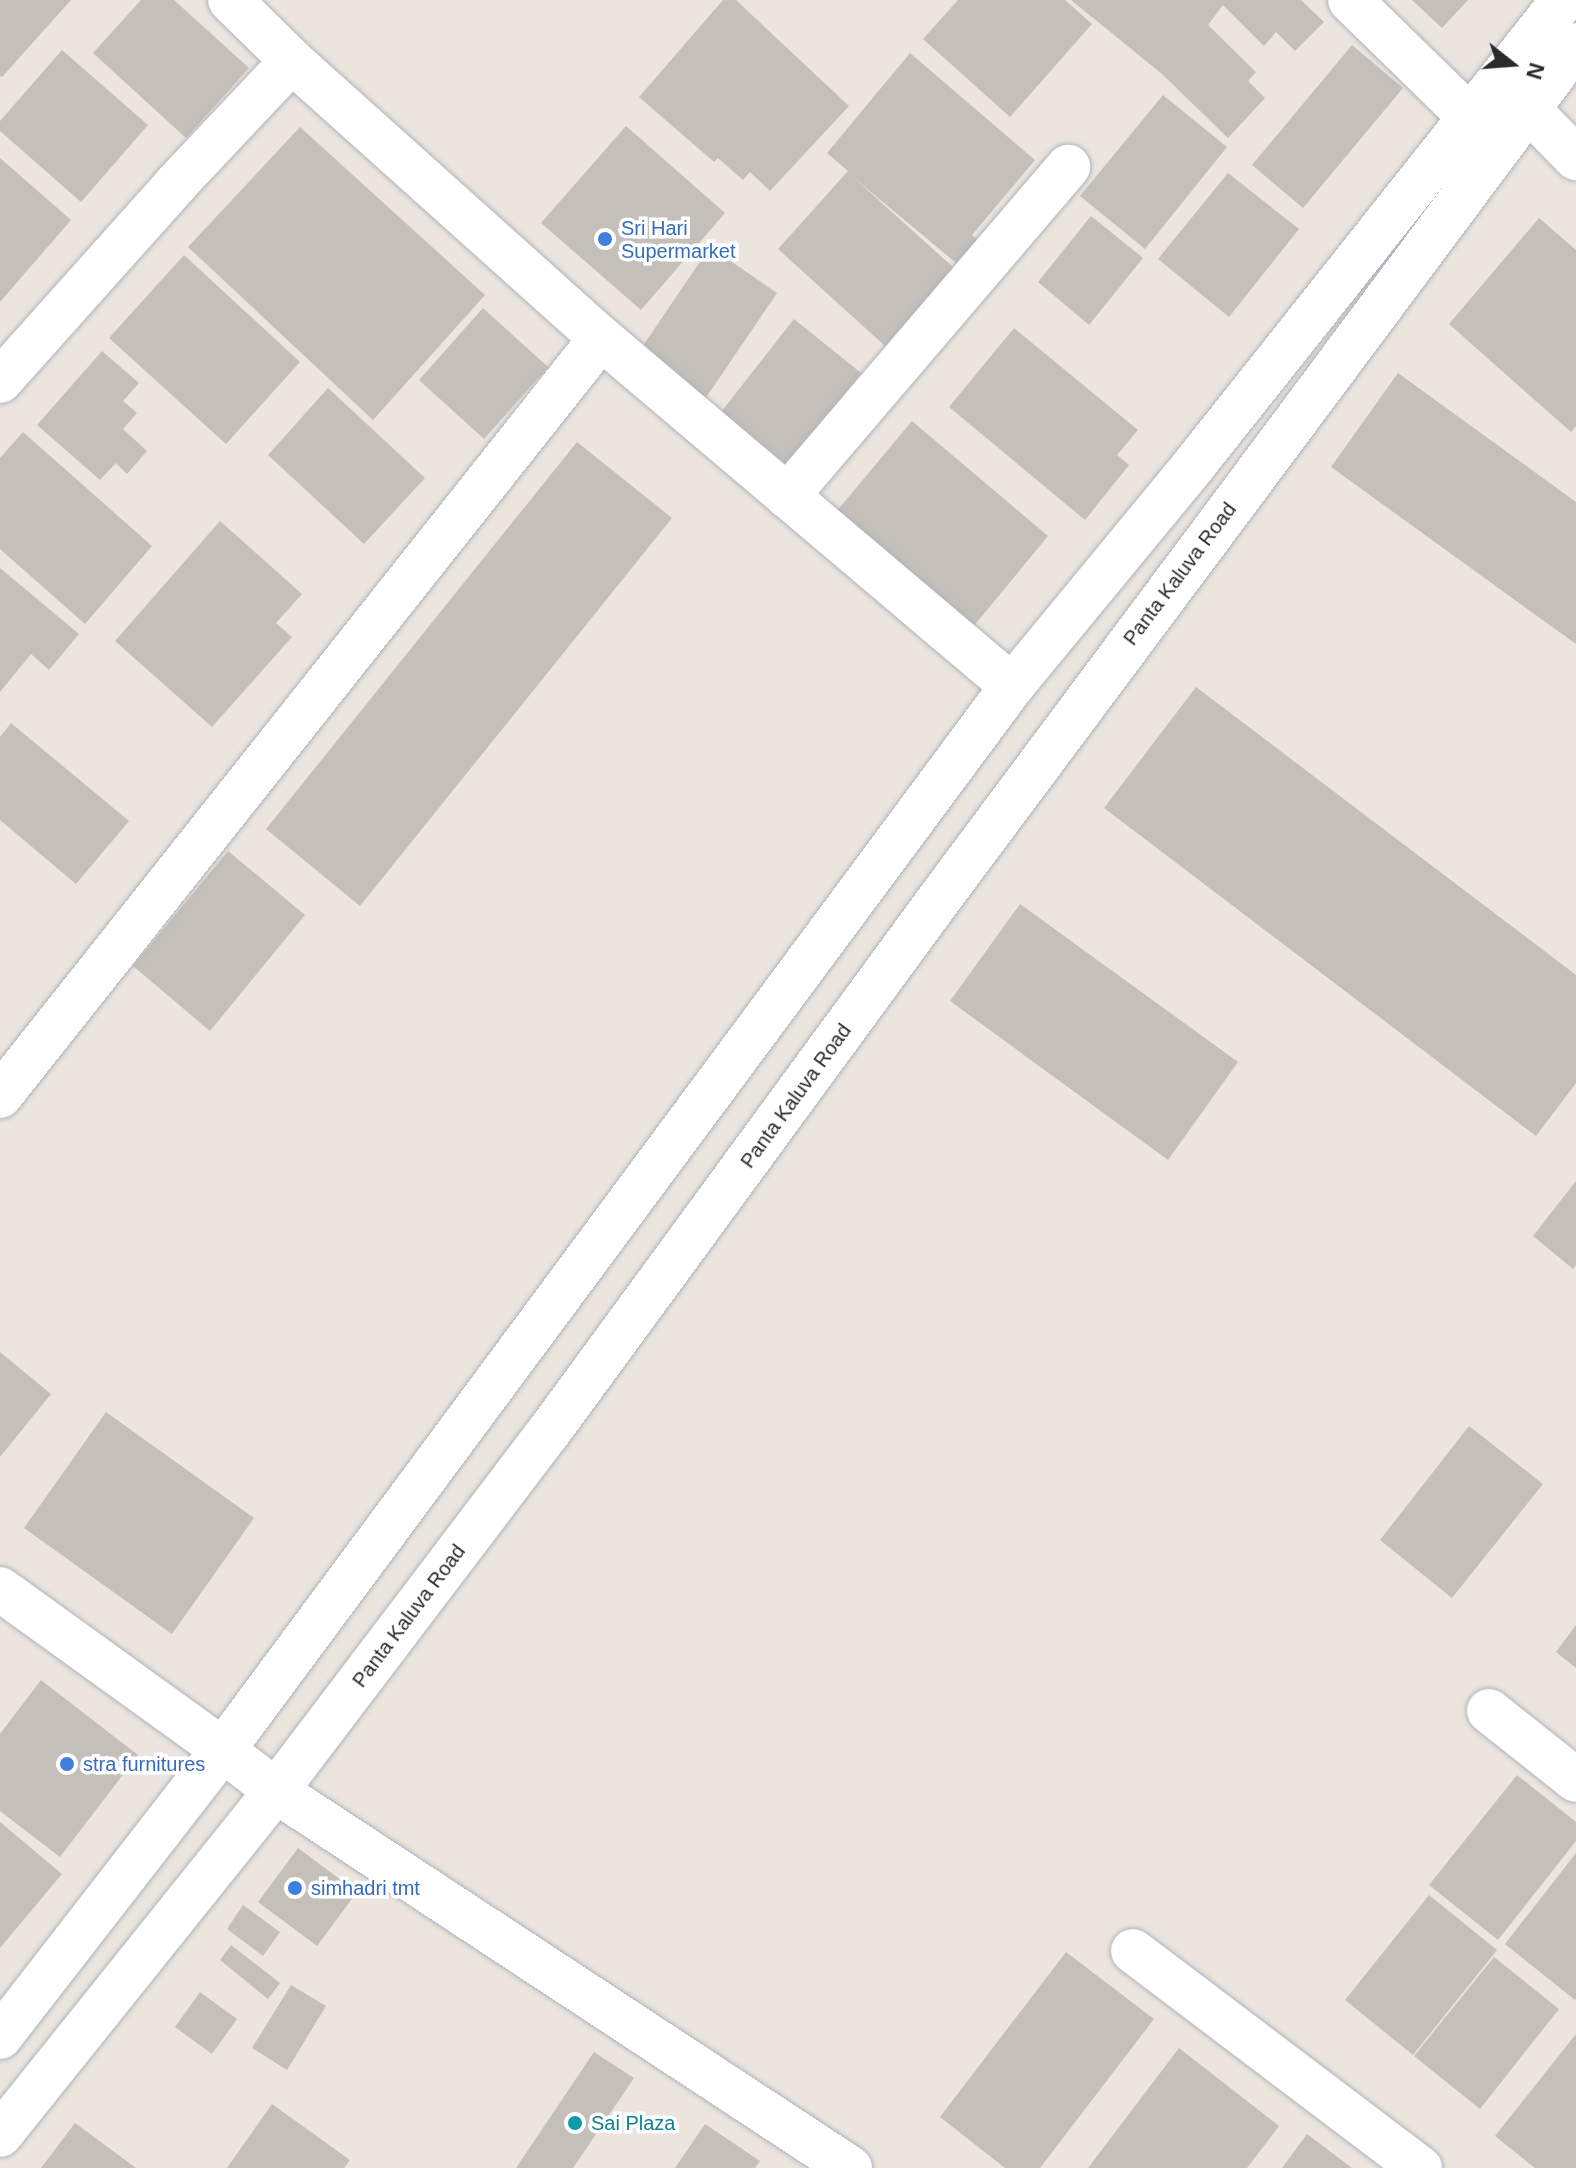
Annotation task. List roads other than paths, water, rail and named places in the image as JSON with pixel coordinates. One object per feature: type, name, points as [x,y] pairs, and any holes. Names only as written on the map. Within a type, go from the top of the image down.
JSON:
[{"type":"street","points":[[230,0],[292,61],[601,338],[1012,686]]},
{"type":"street","points":[[1350,0],[1470,117]]},
{"type":"street","points":[[0,2037],[223,1750],[1012,686],[1194,465],[1563,0]]},
{"type":"street","name":"Panta Kaluva Road","points":[[0,2135],[276,1791],[558,1420],[955,877],[1576,45]]},
{"type":"street","points":[[0,381],[175,185],[292,61]]},
{"type":"street","points":[[1528,109],[1576,158]]},
{"type":"street","points":[[787,496],[1068,167]]},
{"type":"street","points":[[0,1096],[601,338]]},
{"type":"street","points":[[0,1589],[276,1791],[850,2168]]},
{"type":"street","points":[[1489,1711],[1576,1780]]},
{"type":"street","points":[[1133,1951],[1420,2168]]},
{"type":"place","name":"Sri Hari Supermarket","points":[[605,239]]},
{"type":"place","name":"stra furnitures","points":[[67,1764]]},
{"type":"place","name":"simhadri tmt","points":[[295,1888]]},
{"type":"place","name":"Sai Plaza","points":[[575,2123]]}]
